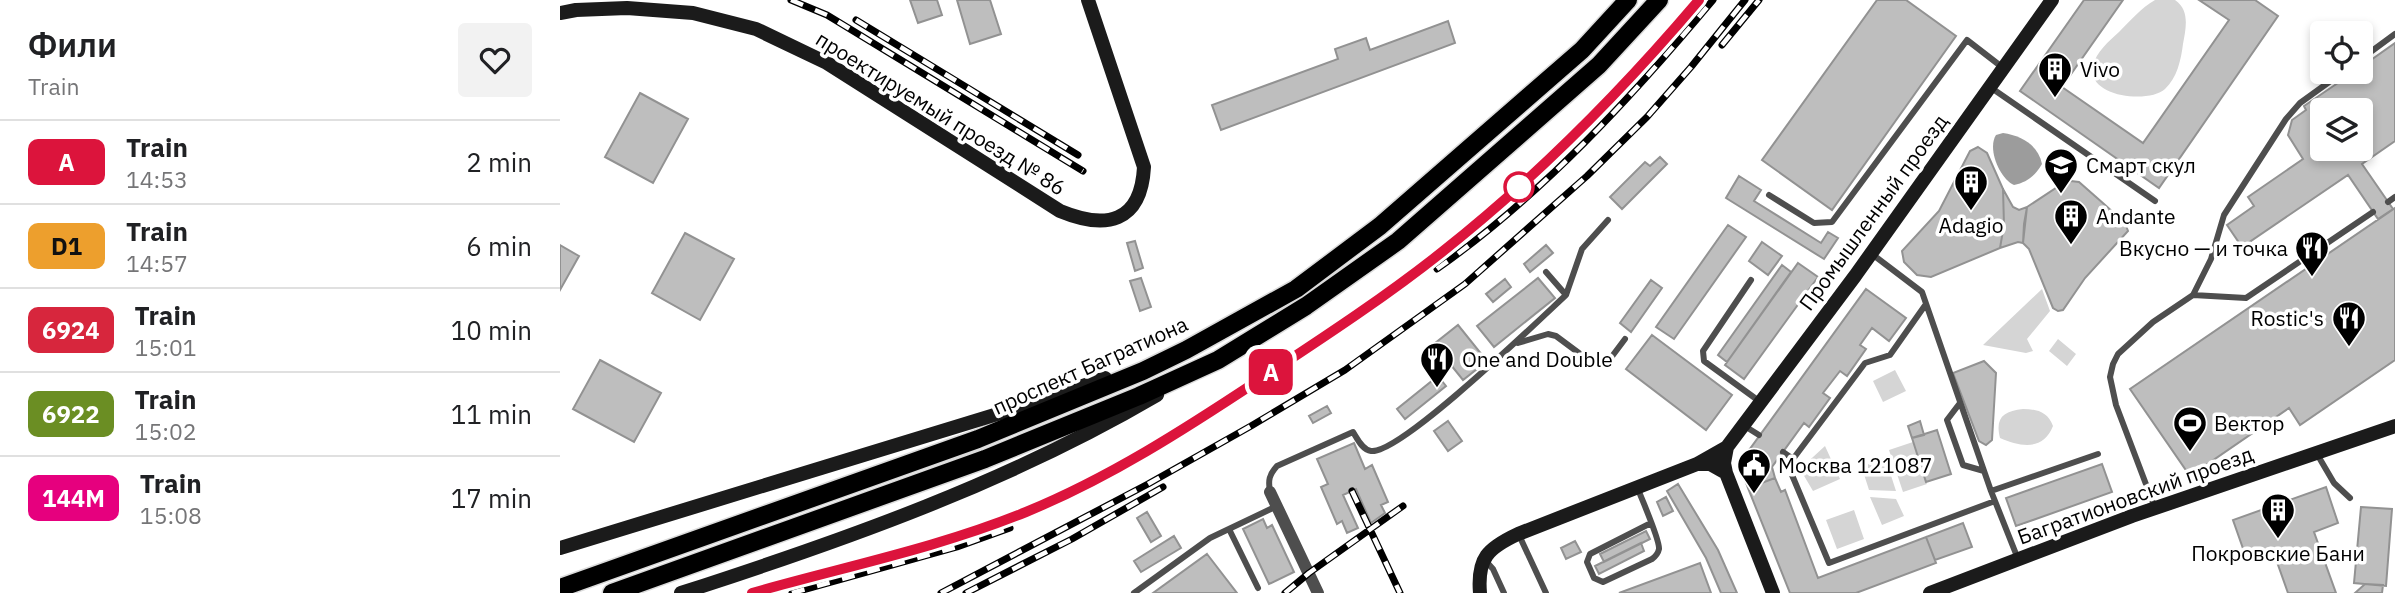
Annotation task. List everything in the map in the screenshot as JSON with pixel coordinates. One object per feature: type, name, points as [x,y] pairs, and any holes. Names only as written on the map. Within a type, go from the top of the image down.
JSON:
[{"type":"main road","name":"проспект Багратиона","points":[[560,587],[978,439],[1143,371],[1296,289],[1380,226],[1581,50],[1628,0]]},
{"type":"main road","name":"проспект Багратиона","points":[[612,593],[985,459],[1139,396],[1218,360],[1306,306],[1398,241],[1599,65],[1659,0]]},
{"type":"street","name":"проектируемый проезд № 86","points":[[560,13],[626,8],[693,13],[756,29],[827,63],[1060,211],[1082,220],[1104,222],[1119,217],[1133,205],[1143,188],[1144,167],[1088,0]]},
{"type":"street","name":"Промышленный проезд","points":[[1484,559],[1495,545],[1518,534],[1697,464],[1727,447],[1871,253],[2052,0]]},
{"type":"street","points":[[560,548],[1040,401],[1186,349]]},
{"type":"street","points":[[681,593],[900,517],[1024,466],[1111,422],[1218,360]]},
{"type":"street","name":"Багратионовский проезд","points":[[1930,593],[2155,508],[2395,426]]},
{"type":"street","points":[[1727,447],[1724,463],[1726,473],[1773,593]]},
{"type":"street","points":[[1697,464],[1710,464],[1726,473]]},
{"type":"street","points":[[1270,492],[1318,593]]},
{"type":"street","points":[[1480,593],[1484,559]]},
{"type":"lane","points":[[2373,50],[2395,34]]},
{"type":"lane","points":[[1769,195],[1814,223],[1832,222],[1967,40],[2004,68]]},
{"type":"lane","points":[[2155,508],[2116,405],[2110,377],[2118,354],[2153,322],[2193,296],[2211,259],[2224,215],[2286,120],[2300,103],[2326,84]]},
{"type":"lane","points":[[1990,87],[2155,201]]},
{"type":"lane","points":[[2388,202],[2395,197]]},
{"type":"lane","points":[[2193,296],[2246,298],[2373,212]]},
{"type":"lane","points":[[1270,492],[1268,480],[1277,466],[1353,432],[1369,451],[1379,450],[1456,397],[1566,295],[1582,249],[1608,219]]},
{"type":"lane","points":[[1871,253],[1922,292],[1991,491],[2018,560]]},
{"type":"lane","points":[[1546,272],[1566,295]]},
{"type":"lane","points":[[1751,280],[1703,351],[1703,356],[1704,361],[1759,401]]},
{"type":"lane","points":[[1926,304],[1889,355],[1865,363],[1793,459],[1792,475],[1829,563],[1995,501]]},
{"type":"lane","points":[[1513,344],[1548,334],[1556,336],[1591,364],[1601,365],[1607,363],[1625,339]]},
{"type":"lane","points":[[1960,403],[1947,420],[1963,465],[1984,471]]},
{"type":"lane","points":[[1743,424],[1759,435]]},
{"type":"lane","points":[[1783,452],[1793,459]]},
{"type":"lane","points":[[2317,453],[2333,483],[2350,498]]},
{"type":"lane","points":[[1991,491],[2098,454]]},
{"type":"lane","points":[[1637,487],[1651,523],[1659,550],[1653,559],[1603,582],[1594,578],[1587,562],[1590,554],[1651,523]]},
{"type":"lane","points":[[1135,593],[1210,538],[1277,506]]},
{"type":"lane","points":[[1229,529],[1258,588]]},
{"type":"lane","points":[[1518,534],[1546,593]]},
{"type":"lane","points":[[1484,559],[1493,569],[1504,593]]},
{"type":"shaded area","points":[[2155,0],[2175,0],[2185,14],[2181,56],[2175,74],[2169,85],[2157,94],[2133,96],[2108,91],[2093,77],[2097,56],[2136,15]]},
{"type":"shaded area","points":[[2003,133],[2028,142],[2037,152],[2042,164],[2030,178],[2014,185],[2004,177],[1994,155],[1996,135]]},
{"type":"shaded area","points":[[2042,289],[2050,311],[2027,339],[2033,351],[2026,353],[1983,345]]},
{"type":"shaded area","points":[[2058,339],[2076,354],[2067,366],[2049,351]]},
{"type":"shaded area","points":[[1895,370],[1906,391],[1883,402],[1873,381]]},
{"type":"shaded area","points":[[2023,409],[2041,412],[2048,417],[2053,426],[2049,434],[2031,445],[2000,438],[1999,425],[2002,417]]},
{"type":"shaded area","points":[[1913,442],[1927,484],[1903,492],[1889,450]]},
{"type":"shaded area","points":[[1825,446],[1840,479],[1813,491],[1800,469]]},
{"type":"shaded area","points":[[1885,457],[1896,491],[1869,490],[1861,465]]},
{"type":"shaded area","points":[[1870,497],[1896,499],[1904,516],[1882,525]]},
{"type":"shaded area","points":[[1854,510],[1864,539],[1837,549],[1826,520]]},
{"type":"building","points":[[910,0],[937,0],[942,15],[918,23]]},
{"type":"building","points":[[957,0],[990,0],[1001,34],[970,44]]},
{"type":"building","points":[[1877,0],[1906,0],[1956,36],[1832,210],[1762,160]]},
{"type":"building","name":"Vivo","points":[[2084,0],[2123,0],[2062,87],[2143,143],[2229,20],[2199,0],[2255,0],[2278,16],[2159,188],[2020,91]]},
{"type":"building","points":[[1448,21],[1455,43],[1221,130],[1212,105],[1338,59],[1335,49],[1366,38],[1370,50]]},
{"type":"building","points":[[2395,43],[2395,141],[2373,156],[2373,98],[2316,98],[2336,84],[2373,84],[2373,59]]},
{"type":"building","points":[[640,93],[688,119],[653,183],[605,157]]},
{"type":"building","points":[[2310,102],[2310,161],[2366,161],[2362,164],[2393,209],[2378,219],[2348,175],[2242,247],[2227,225],[2254,206],[2248,197],[2303,159],[2288,135],[2292,120],[2306,110],[2304,106]]},
{"type":"building","name":"Adagio","points":[[1978,147],[1987,153],[2003,189],[2004,225],[2000,248],[1931,277],[1917,275],[1904,262],[1902,251],[1939,211],[1970,151]]},
{"type":"building","points":[[1660,157],[1667,164],[1622,209],[1610,197],[1645,162],[1650,166]]},
{"type":"building","points":[[1739,176],[1761,190],[1754,201],[1821,243],[1828,232],[1838,238],[1824,259],[1726,198]]},
{"type":"building","name":"Andante","points":[[2065,182],[2079,182],[2125,223],[2128,231],[2085,278],[2063,310],[2058,311],[2053,308],[2029,249],[2023,243],[2024,224],[2027,207]]},
{"type":"building","points":[[2003,189],[2013,207],[2019,210],[2027,207],[2023,243],[2000,248],[2004,225]]},
{"type":"building","points":[[2395,208],[2395,360],[2300,425],[2289,408],[2190,476],[2130,389]]},
{"type":"building","points":[[1728,225],[1746,237],[1674,339],[1656,327]]},
{"type":"building","points":[[685,233],[734,259],[700,320],[652,293]]},
{"type":"building","points":[[1135,241],[1143,268],[1135,271],[1127,243]]},
{"type":"building","points":[[1762,242],[1782,256],[1768,275],[1749,261]]},
{"type":"building","points":[[560,245],[579,256],[560,290]]},
{"type":"building","points":[[1546,245],[1553,253],[1530,272],[1524,264]]},
{"type":"building","points":[[1798,263],[1818,277],[1744,379],[1725,365]]},
{"type":"building","points":[[1782,265],[1791,272],[1727,362],[1718,355]]},
{"type":"building","points":[[1141,278],[1151,307],[1140,311],[1130,281]]},
{"type":"building","points":[[1538,278],[1555,298],[1494,347],[1477,326]]},
{"type":"building","points":[[1505,279],[1511,287],[1493,302],[1486,294]]},
{"type":"building","points":[[1651,280],[1662,288],[1631,332],[1620,323]]},
{"type":"building","points":[[1866,289],[1906,318],[1889,341],[1872,328],[1860,345],[1866,349],[1847,376],[1840,371],[1823,393],[1830,398],[1809,427],[1804,423],[1772,467],[1775,478],[1748,488],[1739,464]]},
{"type":"building","points":[[1458,325],[1487,361],[1463,380],[1434,344]]},
{"type":"building","points":[[1652,335],[1732,395],[1706,430],[1626,369]]},
{"type":"building","points":[[600,360],[661,393],[634,442],[573,409]]},
{"type":"building","points":[[1984,361],[1996,373],[1992,440],[1986,445],[1979,441],[1953,373]]},
{"type":"building","points":[[1438,376],[1446,386],[1405,419],[1397,409]]},
{"type":"building","points":[[1327,406],[1331,413],[1313,423],[1309,416]]},
{"type":"building","points":[[1448,421],[1462,441],[1448,451],[1434,431]]},
{"type":"building","points":[[1920,421],[1924,435],[1912,438],[1908,426]]},
{"type":"building","points":[[1937,430],[1951,474],[1926,482],[1912,438]]},
{"type":"building","points":[[1354,443],[1365,469],[1372,465],[1388,502],[1381,505],[1385,513],[1371,523],[1356,489],[1343,495],[1358,528],[1347,533],[1342,521],[1337,524],[1321,487],[1328,484],[1317,459]]},
{"type":"building","points":[[2102,464],[2112,492],[2016,526],[2006,498]]},
{"type":"building","points":[[1775,478],[1781,492],[1785,490],[1818,578],[1926,537],[1936,563],[1856,593],[1790,593],[1748,488]]},
{"type":"building","points":[[1678,484],[1718,550],[1737,593],[1721,593],[1706,558],[1667,491]]},
{"type":"building","name":"Покровские Бани","points":[[2326,487],[2338,523],[2314,532],[2336,593],[2288,593],[2272,548],[2246,557],[2233,520]]},
{"type":"building","points":[[1666,497],[1673,511],[1663,516],[1657,502]]},
{"type":"building","points":[[2361,507],[2392,509],[2386,586],[2354,583]]},
{"type":"building","points":[[1147,512],[1161,536],[1151,542],[1137,518]]},
{"type":"building","points":[[1263,519],[1267,528],[1272,525],[1294,572],[1269,584],[1243,529]]},
{"type":"building","points":[[1963,523],[1972,547],[1935,560],[1926,537]]},
{"type":"building","points":[[1646,531],[1650,539],[1604,562],[1600,554]]},
{"type":"building","points":[[1174,536],[1181,548],[1141,572],[1134,561]]},
{"type":"building","points":[[1575,541],[1581,552],[1566,559],[1561,548]]},
{"type":"building","points":[[1641,543],[1644,551],[1599,574],[1595,566]]},
{"type":"building","points":[[1207,554],[1237,593],[1153,593]]},
{"type":"building","points":[[1700,563],[1711,593],[1619,593]]},
{"type":"building","points":[[2365,584],[2383,585],[2382,593],[2355,593]]},
{"type":"railway","points":[[791,0],[827,15],[1083,171]]},
{"type":"railway","points":[[752,593],[993,525],[1086,485],[1200,419],[1382,295],[1504,201],[1606,105],[1699,0]]},
{"type":"railway","points":[[1437,269],[1513,210],[1584,144],[1713,0]]},
{"type":"railway","points":[[941,593],[1148,484],[1251,426],[1345,370],[1465,284],[1587,176],[1647,117],[1745,0]]},
{"type":"railway","points":[[1722,45],[1759,0]]},
{"type":"railway","points":[[856,20],[1078,155]]},
{"type":"railway","points":[[966,593],[1072,539],[1163,487]]},
{"type":"railway","points":[[1352,491],[1400,593]]},
{"type":"railway","points":[[1285,593],[1403,506]]},
{"type":"railway","points":[[792,593],[957,547],[1010,528]]},
{"type":"train","name":"A","points":[[752,593],[954,537],[1026,512],[1091,482],[1158,445],[1323,338],[1440,254],[1506,200],[1614,97],[1699,0]]},
{"type":"place","name":"Vivo","points":[[2055,99]]},
{"type":"place","name":"Смарт скул","points":[[2061,195]]},
{"type":"place","name":"Adagio","points":[[1971,212]]},
{"type":"place","name":"Andante","points":[[2071,246]]},
{"type":"place","name":"Вкусно — и точка","points":[[2312,278]]},
{"type":"place","name":"Rostic's","points":[[2349,348]]},
{"type":"place","name":"One and Double","points":[[1437,389]]},
{"type":"place","name":"Вектор","points":[[2190,453]]},
{"type":"place","name":"Москва 121087","points":[[1754,495]]},
{"type":"place","name":"Покровские Бани","points":[[2278,540]]}]
